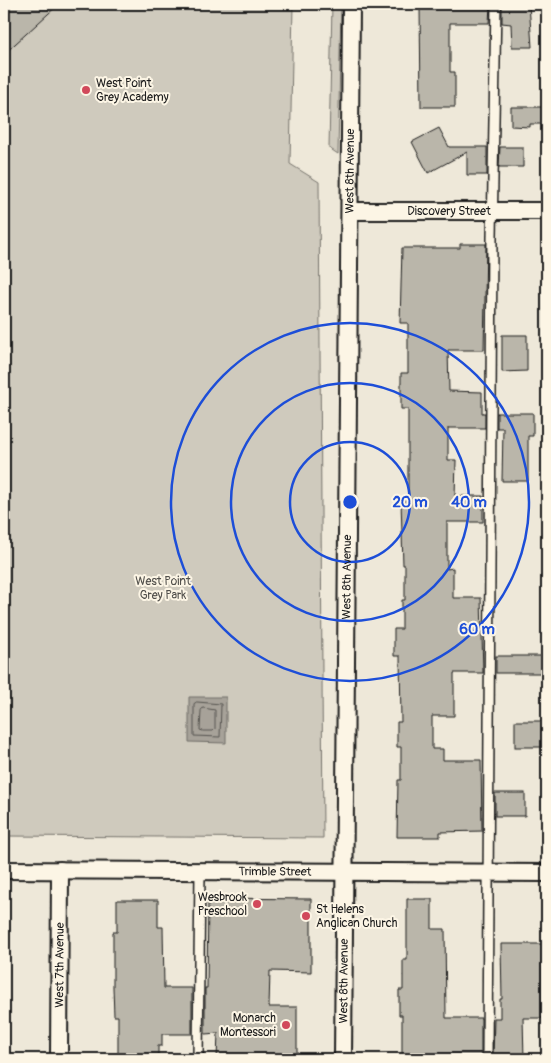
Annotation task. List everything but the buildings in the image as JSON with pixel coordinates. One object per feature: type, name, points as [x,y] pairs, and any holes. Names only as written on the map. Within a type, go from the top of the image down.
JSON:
[{"type":"street","name":"West 8th Avenue","points":[[343,1059],[351,4]]},
{"type":"street","name":"Discovery Street","points":[[350,211],[547,211]]},
{"type":"street","name":"Trimble Street","points":[[4,870],[547,873]]},
{"type":"street","name":"West 7th Avenue","points":[[59,1059],[60,870]]},
{"type":"lane","points":[[487,1059],[492,211],[496,4]]},
{"type":"lane","points":[[198,1059],[200,871]]},
{"type":"green space","name":"West Point Grey Park","points":[[4,4],[293,4],[290,164],[319,182],[323,838],[4,836]]},
{"type":"green space","points":[[332,4],[341,4],[338,154],[329,148]]},
{"type":"water","points":[[189,697],[226,697],[226,743],[189,742]]},
{"type":"place","name":"West Point Grey Academy","points":[[86,90]]},
{"type":"place","name":"Wesbrook Preschool","points":[[257,904]]},
{"type":"place","name":"St Helens Anglican Church","points":[[306,916]]},
{"type":"place","name":"Monarch Montessori","points":[[286,1025]]}]
